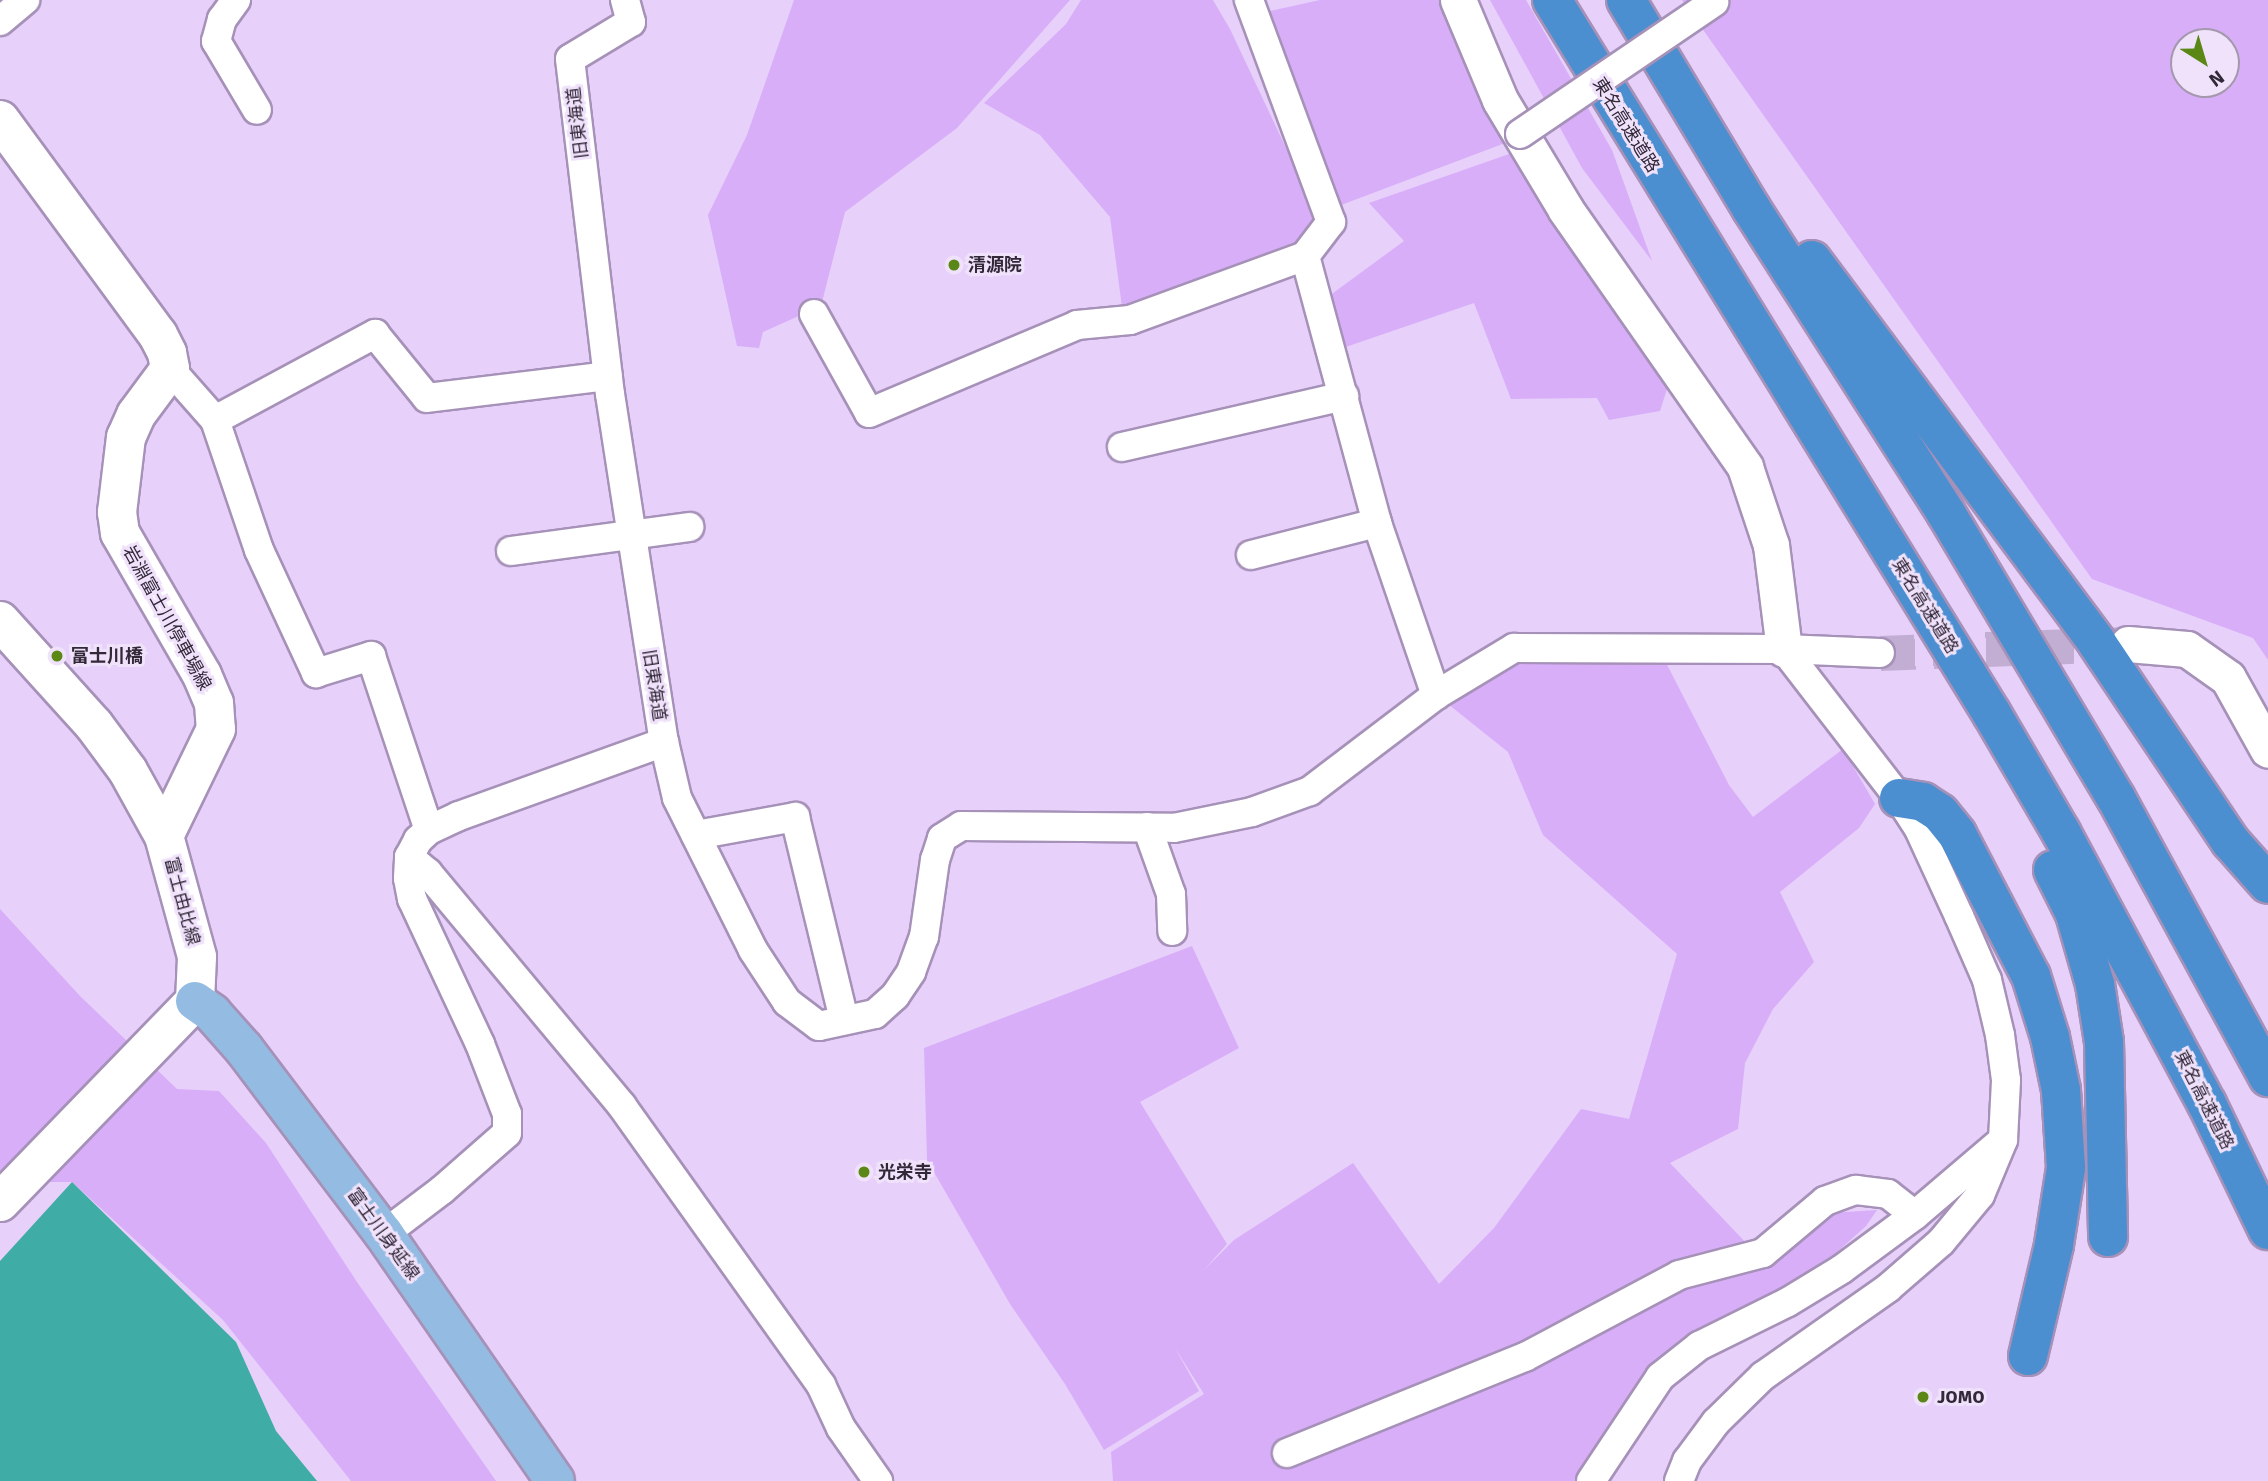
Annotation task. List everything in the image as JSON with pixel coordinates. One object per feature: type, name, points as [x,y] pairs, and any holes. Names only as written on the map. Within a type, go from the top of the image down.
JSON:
[{"type":"highway","name":"東名高速道路","points":[[1552,0],[1912,584],[2061,832],[2207,1104],[2268,1230]]},
{"type":"highway","points":[[1626,0],[1751,208],[1946,513],[2116,797],[2268,1077]]},
{"type":"highway","points":[[1664,62],[2097,643],[2230,841],[2268,884]]},
{"type":"highway","points":[[1912,584],[2075,914],[2095,984],[2104,1042],[2108,1237]]},
{"type":"highway","points":[[1899,798],[1923,803],[1957,834],[2031,976],[2050,1037],[2061,1090],[2066,1168],[2054,1245],[2028,1356]]},
{"type":"main road","points":[[0,120],[158,335],[167,353],[170,369]]},
{"type":"main road","name":"岩淵富士川停車場線","points":[[164,836],[216,729],[214,703],[202,675],[120,533],[117,512],[126,438],[136,415],[170,369]]},
{"type":"main road","name":"富士由比線","points":[[0,621],[94,724],[128,771],[164,836],[197,957],[195,1001]]},
{"type":"main road","points":[[0,1202],[195,1001]]},
{"type":"main road","name":"富士川身延線","points":[[195,1001],[212,1013],[244,1049],[384,1234],[555,1481]]},
{"type":"street","points":[[0,21],[25,0]]},
{"type":"street","points":[[236,0],[222,19],[216,41],[257,110]]},
{"type":"street","name":"旧東海道","points":[[409,857],[418,840],[429,830],[459,816],[664,742],[629,533],[570,59],[631,22],[625,0]]},
{"type":"street","points":[[814,314],[869,413],[1077,325],[1130,320],[1305,256],[1331,222],[1249,0]]},
{"type":"street","points":[[1458,0],[1500,100],[1566,209],[1745,467],[1771,545],[1784,649],[1899,798],[1919,829],[1987,980],[2000,1035],[2006,1080],[2003,1140],[1980,1195],[1941,1242],[1888,1288],[1763,1376],[1716,1422],[1687,1461],[1679,1481]]},
{"type":"street","points":[[1520,134],[1714,2]]},
{"type":"street","points":[[1305,256],[1377,523],[1436,695]]},
{"type":"street","points":[[215,420],[374,334],[427,398],[608,376]]},
{"type":"street","points":[[170,369],[215,420],[259,550],[316,673],[372,656],[429,830]]},
{"type":"street","points":[[1122,447],[1344,396]]},
{"type":"street","points":[[1251,555],[1377,523]]},
{"type":"street","points":[[511,551],[629,533],[690,527]]},
{"type":"street","points":[[2128,643],[2187,649],[2228,678],[2268,750]]},
{"type":"street","points":[[664,742],[677,798],[753,950],[788,1002],[819,1026],[875,1014],[895,996],[911,972],[924,937],[935,860],[942,838],[961,826],[1174,828],[1252,812],[1310,791],[1436,695],[1514,648],[1784,649],[1881,653]]},
{"type":"street","points":[[696,835],[795,817],[844,1020]]},
{"type":"street","points":[[1147,827],[1171,894],[1172,931]]},
{"type":"street","points":[[384,1234],[442,1190],[507,1133],[507,1114],[480,1044],[412,899],[408,878],[409,857]]},
{"type":"street","points":[[409,857],[428,873],[622,1106],[821,1385],[841,1428],[878,1481]]},
{"type":"street","points":[[1591,1481],[1660,1377],[1699,1346],[1788,1302],[1842,1269],[1915,1215],[2003,1140]]},
{"type":"street","points":[[1287,1453],[1525,1357],[1679,1275],[1763,1254],[1825,1201],[1856,1190],[1888,1194],[1915,1215]]},
{"type":"shaded area","points":[[794,0],[1070,0],[957,128],[845,212],[821,306],[763,332],[759,348],[737,346],[708,215],[747,135]]},
{"type":"shaded area","points":[[1081,0],[1213,0],[1230,29],[1316,212],[1307,239],[1155,303],[1122,307],[1110,217],[1040,135],[984,103],[1066,24]]},
{"type":"shaded area","points":[[1320,0],[1439,0],[1513,140],[1328,210],[1270,11]]},
{"type":"shaded area","points":[[1490,0],[1526,0],[1612,150],[1652,261],[1582,168]]},
{"type":"shaded area","points":[[1682,0],[2268,0],[2268,660],[2253,638],[2092,579]]},
{"type":"shaded area","points":[[1512,153],[1668,386],[1660,411],[1609,420],[1597,398],[1511,399],[1474,303],[1337,350],[1325,299],[1404,241],[1369,203]]},
{"type":"shaded area","points":[[1663,657],[1729,785],[1753,817],[1843,749],[1875,804],[1859,828],[1780,892],[1814,962],[1773,1009],[1745,1063],[1738,1129],[1670,1163],[1749,1246],[1830,1213],[1877,1210],[1866,1226],[1817,1270],[1675,1345],[1635,1395],[1582,1481],[1113,1481],[1111,1452],[1204,1394],[1175,1348],[1199,1391],[1104,1450],[1065,1384],[1010,1304],[927,1160],[924,1048],[1192,946],[1239,1048],[1140,1102],[1227,1244],[1204,1270],[1234,1240],[1353,1163],[1439,1284],[1494,1228],[1581,1109],[1629,1119],[1677,954],[1543,835],[1508,752],[1448,704],[1507,660]]},
{"type":"shaded area","points":[[0,909],[80,996],[177,1089],[219,1091],[266,1143],[357,1282],[496,1481],[351,1481],[223,1320],[72,1182],[0,1182]]},
{"type":"shaded area","points":[[72,1182],[236,1342],[276,1431],[317,1481],[0,1481],[0,1261]]},
{"type":"tunnel","points":[[1880,653],[2122,644]]},
{"type":"place","name":"清源院","points":[[954,265]]},
{"type":"place","name":"富士川橋","points":[[57,656]]},
{"type":"place","name":"光栄寺","points":[[864,1172]]},
{"type":"place","name":"JOMO","points":[[1923,1397]]}]
